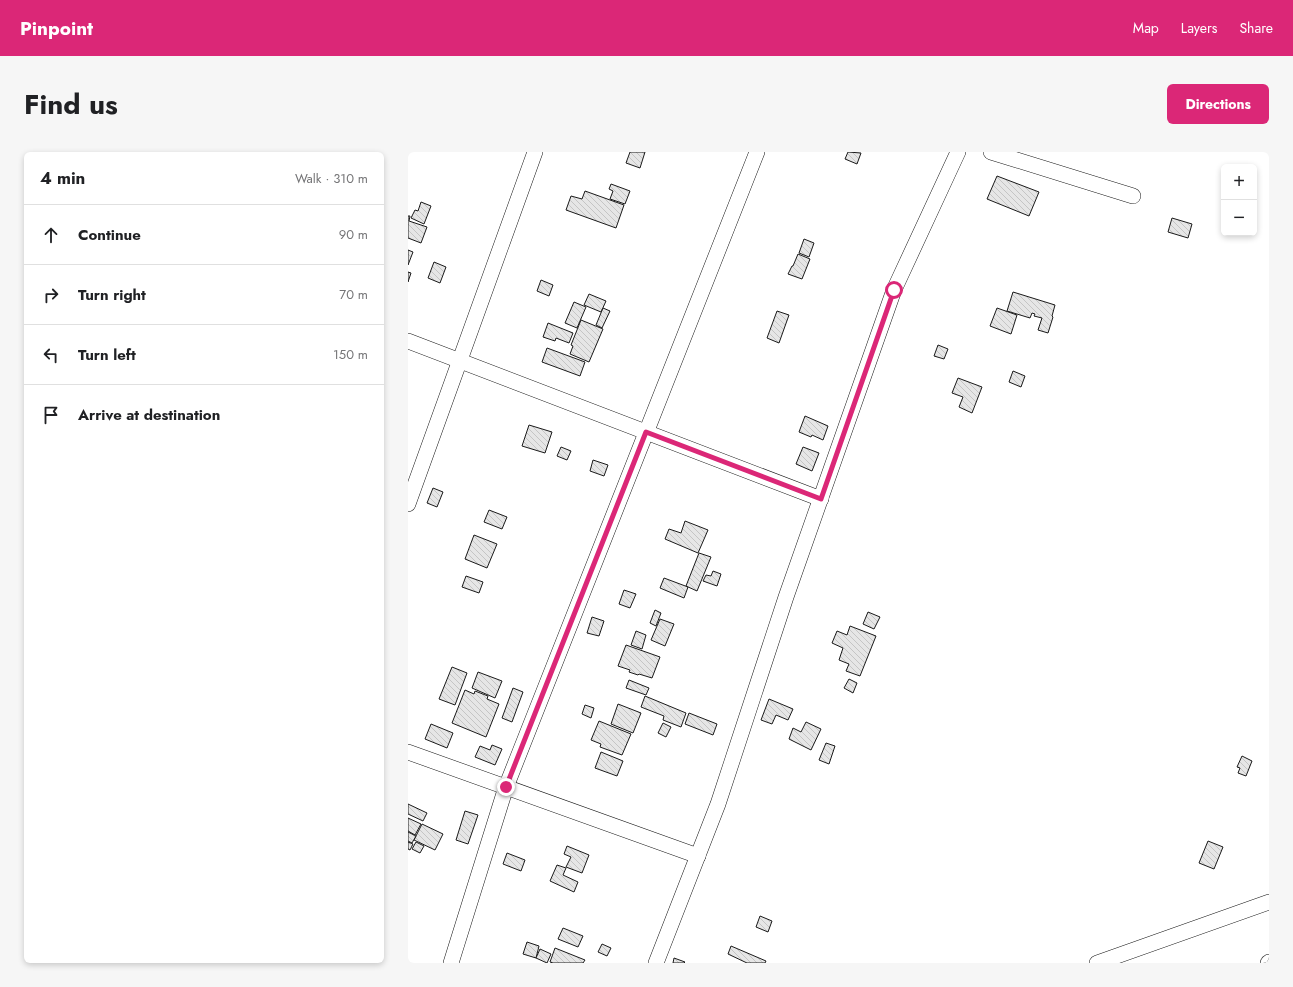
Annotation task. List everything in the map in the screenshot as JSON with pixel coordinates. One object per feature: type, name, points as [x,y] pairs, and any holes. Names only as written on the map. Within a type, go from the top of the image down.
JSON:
[{"type":"street","points":[[408,504],[535,152]]},
{"type":"street","points":[[451,963],[506,787],[757,152]]},
{"type":"street","points":[[656,963],[718,804],[786,597],[894,290],[958,152]]},
{"type":"street","points":[[991,152],[1133,196]]},
{"type":"street","points":[[408,341],[821,499]]},
{"type":"street","points":[[408,752],[698,856]]},
{"type":"street","points":[[1097,963],[1269,902]]},
{"type":"building","points":[[630,152],[645,152],[640,168],[626,163]]},
{"type":"building","points":[[848,152],[861,153],[857,164],[845,159]]},
{"type":"building","points":[[997,176],[1039,192],[1029,216],[987,199]]},
{"type":"building","points":[[611,184],[630,191],[625,204],[610,199],[613,191],[609,189]]},
{"type":"building","points":[[585,191],[624,205],[616,228],[566,210],[571,196],[582,199]]},
{"type":"building","points":[[421,202],[431,206],[424,224],[411,218],[415,210],[418,211]]},
{"type":"building","points":[[408,216],[410,216],[409,221],[427,227],[421,243],[408,238]]},
{"type":"building","points":[[1172,218],[1192,224],[1188,238],[1168,232]]},
{"type":"building","points":[[804,239],[814,243],[809,257],[799,253]]},
{"type":"building","points":[[408,250],[413,252],[408,265]]},
{"type":"building","points":[[798,254],[810,259],[802,279],[788,274]]},
{"type":"building","points":[[434,262],[446,267],[440,283],[428,278]]},
{"type":"building","points":[[408,272],[411,273],[408,282]]},
{"type":"building","points":[[541,280],[553,285],[549,296],[537,291]]},
{"type":"building","points":[[1013,292],[1055,305],[1048,333],[1038,330],[1042,318],[1034,316],[1035,314],[1032,313],[1030,318],[1007,311]]},
{"type":"building","points":[[589,294],[606,301],[601,312],[584,305]]},
{"type":"building","points":[[574,302],[586,307],[577,328],[565,323]]},
{"type":"building","points":[[603,308],[610,311],[602,328],[596,325]]},
{"type":"building","points":[[997,308],[1017,315],[1011,334],[990,326]]},
{"type":"building","points":[[777,311],[789,315],[779,343],[767,338]]},
{"type":"building","points":[[581,320],[603,329],[589,362],[570,354],[573,346],[571,345]]},
{"type":"building","points":[[548,323],[573,333],[569,343],[556,338],[555,341],[543,337]]},
{"type":"building","points":[[938,345],[948,349],[944,359],[934,356]]},
{"type":"building","points":[[547,348],[585,362],[580,376],[542,362]]},
{"type":"building","points":[[1013,371],[1025,376],[1021,387],[1009,382]]},
{"type":"building","points":[[958,378],[982,387],[972,413],[959,407],[963,397],[952,393]]},
{"type":"building","points":[[805,416],[828,426],[823,440],[812,435],[811,437],[799,432]]},
{"type":"building","points":[[529,425],[552,432],[545,453],[522,446]]},
{"type":"building","points":[[561,447],[571,451],[567,460],[557,456]]},
{"type":"building","points":[[803,447],[819,453],[812,471],[796,464]]},
{"type":"building","points":[[593,460],[608,465],[604,476],[590,471]]},
{"type":"building","points":[[433,488],[443,492],[437,507],[427,503]]},
{"type":"building","points":[[489,510],[507,517],[502,529],[484,522]]},
{"type":"building","points":[[685,521],[708,530],[698,553],[665,539],[669,529],[681,533]]},
{"type":"building","points":[[474,535],[497,544],[487,568],[465,559]]},
{"type":"building","points":[[699,553],[711,557],[697,591],[686,586]]},
{"type":"building","points":[[713,571],[721,574],[717,586],[703,581],[706,575],[711,576]]},
{"type":"building","points":[[466,576],[483,582],[479,593],[462,587]]},
{"type":"building","points":[[664,578],[688,587],[684,598],[660,588]]},
{"type":"building","points":[[624,590],[636,594],[630,608],[619,604]]},
{"type":"building","points":[[655,610],[661,613],[656,626],[650,623]]},
{"type":"building","points":[[868,612],[880,617],[874,629],[863,624]]},
{"type":"building","points":[[592,617],[604,621],[599,636],[587,633]]},
{"type":"building","points":[[660,619],[674,624],[665,646],[651,640]]},
{"type":"building","points":[[850,626],[876,636],[860,676],[846,671],[849,664],[839,660],[843,648],[832,643],[837,631],[847,635]]},
{"type":"building","points":[[636,631],[646,635],[642,649],[631,645]]},
{"type":"building","points":[[626,645],[660,657],[652,678],[629,672],[630,670],[618,666]]},
{"type":"building","points":[[452,667],[467,673],[455,705],[439,699]]},
{"type":"building","points":[[478,672],[502,681],[495,698],[472,688]]},
{"type":"building","points":[[849,679],[857,683],[853,693],[844,688]]},
{"type":"building","points":[[629,680],[649,688],[646,695],[626,688]]},
{"type":"building","points":[[513,688],[523,692],[512,722],[502,718]]},
{"type":"building","points":[[465,690],[474,694],[475,691],[488,696],[487,699],[499,704],[486,737],[452,723]]},
{"type":"building","points":[[645,696],[686,713],[681,727],[663,720],[664,716],[641,707]]},
{"type":"building","points":[[769,699],[793,709],[788,720],[776,715],[772,724],[761,720]]},
{"type":"building","points":[[618,704],[641,713],[633,733],[611,724]]},
{"type":"building","points":[[585,705],[594,708],[591,718],[582,714]]},
{"type":"building","points":[[689,713],[717,724],[713,735],[685,724]]},
{"type":"building","points":[[599,721],[631,734],[622,755],[600,747],[601,744],[591,740]]},
{"type":"building","points":[[806,722],[821,729],[811,750],[789,739],[793,728],[801,732]]},
{"type":"building","points":[[663,723],[671,727],[666,737],[658,733]]},
{"type":"building","points":[[431,724],[453,733],[447,748],[425,739]]},
{"type":"building","points":[[826,743],[835,746],[829,764],[819,760]]},
{"type":"building","points":[[492,745],[502,749],[495,765],[475,757],[480,746],[490,750]]},
{"type":"building","points":[[601,752],[623,761],[617,776],[595,768]]},
{"type":"building","points":[[1242,756],[1252,761],[1246,776],[1238,773],[1240,768],[1237,767]]},
{"type":"building","points":[[408,804],[427,813],[423,821],[408,814]]},
{"type":"building","points":[[465,811],[478,815],[468,844],[456,840]]},
{"type":"building","points":[[408,818],[421,824],[415,835],[408,831]]},
{"type":"building","points":[[422,824],[443,834],[435,850],[414,840]]},
{"type":"building","points":[[408,832],[416,836],[412,843],[408,841]]},
{"type":"building","points":[[1208,841],[1223,847],[1214,869],[1199,863]]},
{"type":"building","points":[[408,842],[413,844],[410,850],[408,849]]},
{"type":"building","points":[[416,842],[424,846],[420,853],[412,849]]},
{"type":"building","points":[[567,846],[589,855],[582,873],[566,867],[571,857],[564,854]]},
{"type":"building","points":[[507,853],[525,860],[521,871],[503,864]]},
{"type":"building","points":[[557,865],[566,868],[563,875],[578,882],[574,892],[550,881]]},
{"type":"building","points":[[760,916],[772,921],[768,932],[756,927]]},
{"type":"building","points":[[563,928],[583,936],[578,947],[558,939]]},
{"type":"building","points":[[527,942],[539,946],[536,958],[523,954]]},
{"type":"building","points":[[602,944],[611,948],[607,956],[598,952]]},
{"type":"building","points":[[731,946],[766,961],[765,963],[747,963],[728,954]]},
{"type":"building","points":[[555,948],[585,960],[583,963],[550,962]]},
{"type":"building","points":[[540,949],[551,954],[547,963],[536,958]]},
{"type":"building","points":[[674,958],[685,962],[673,963]]},
{"type":"route","points":[[506,787],[646,432],[821,499],[894,290]]}]
